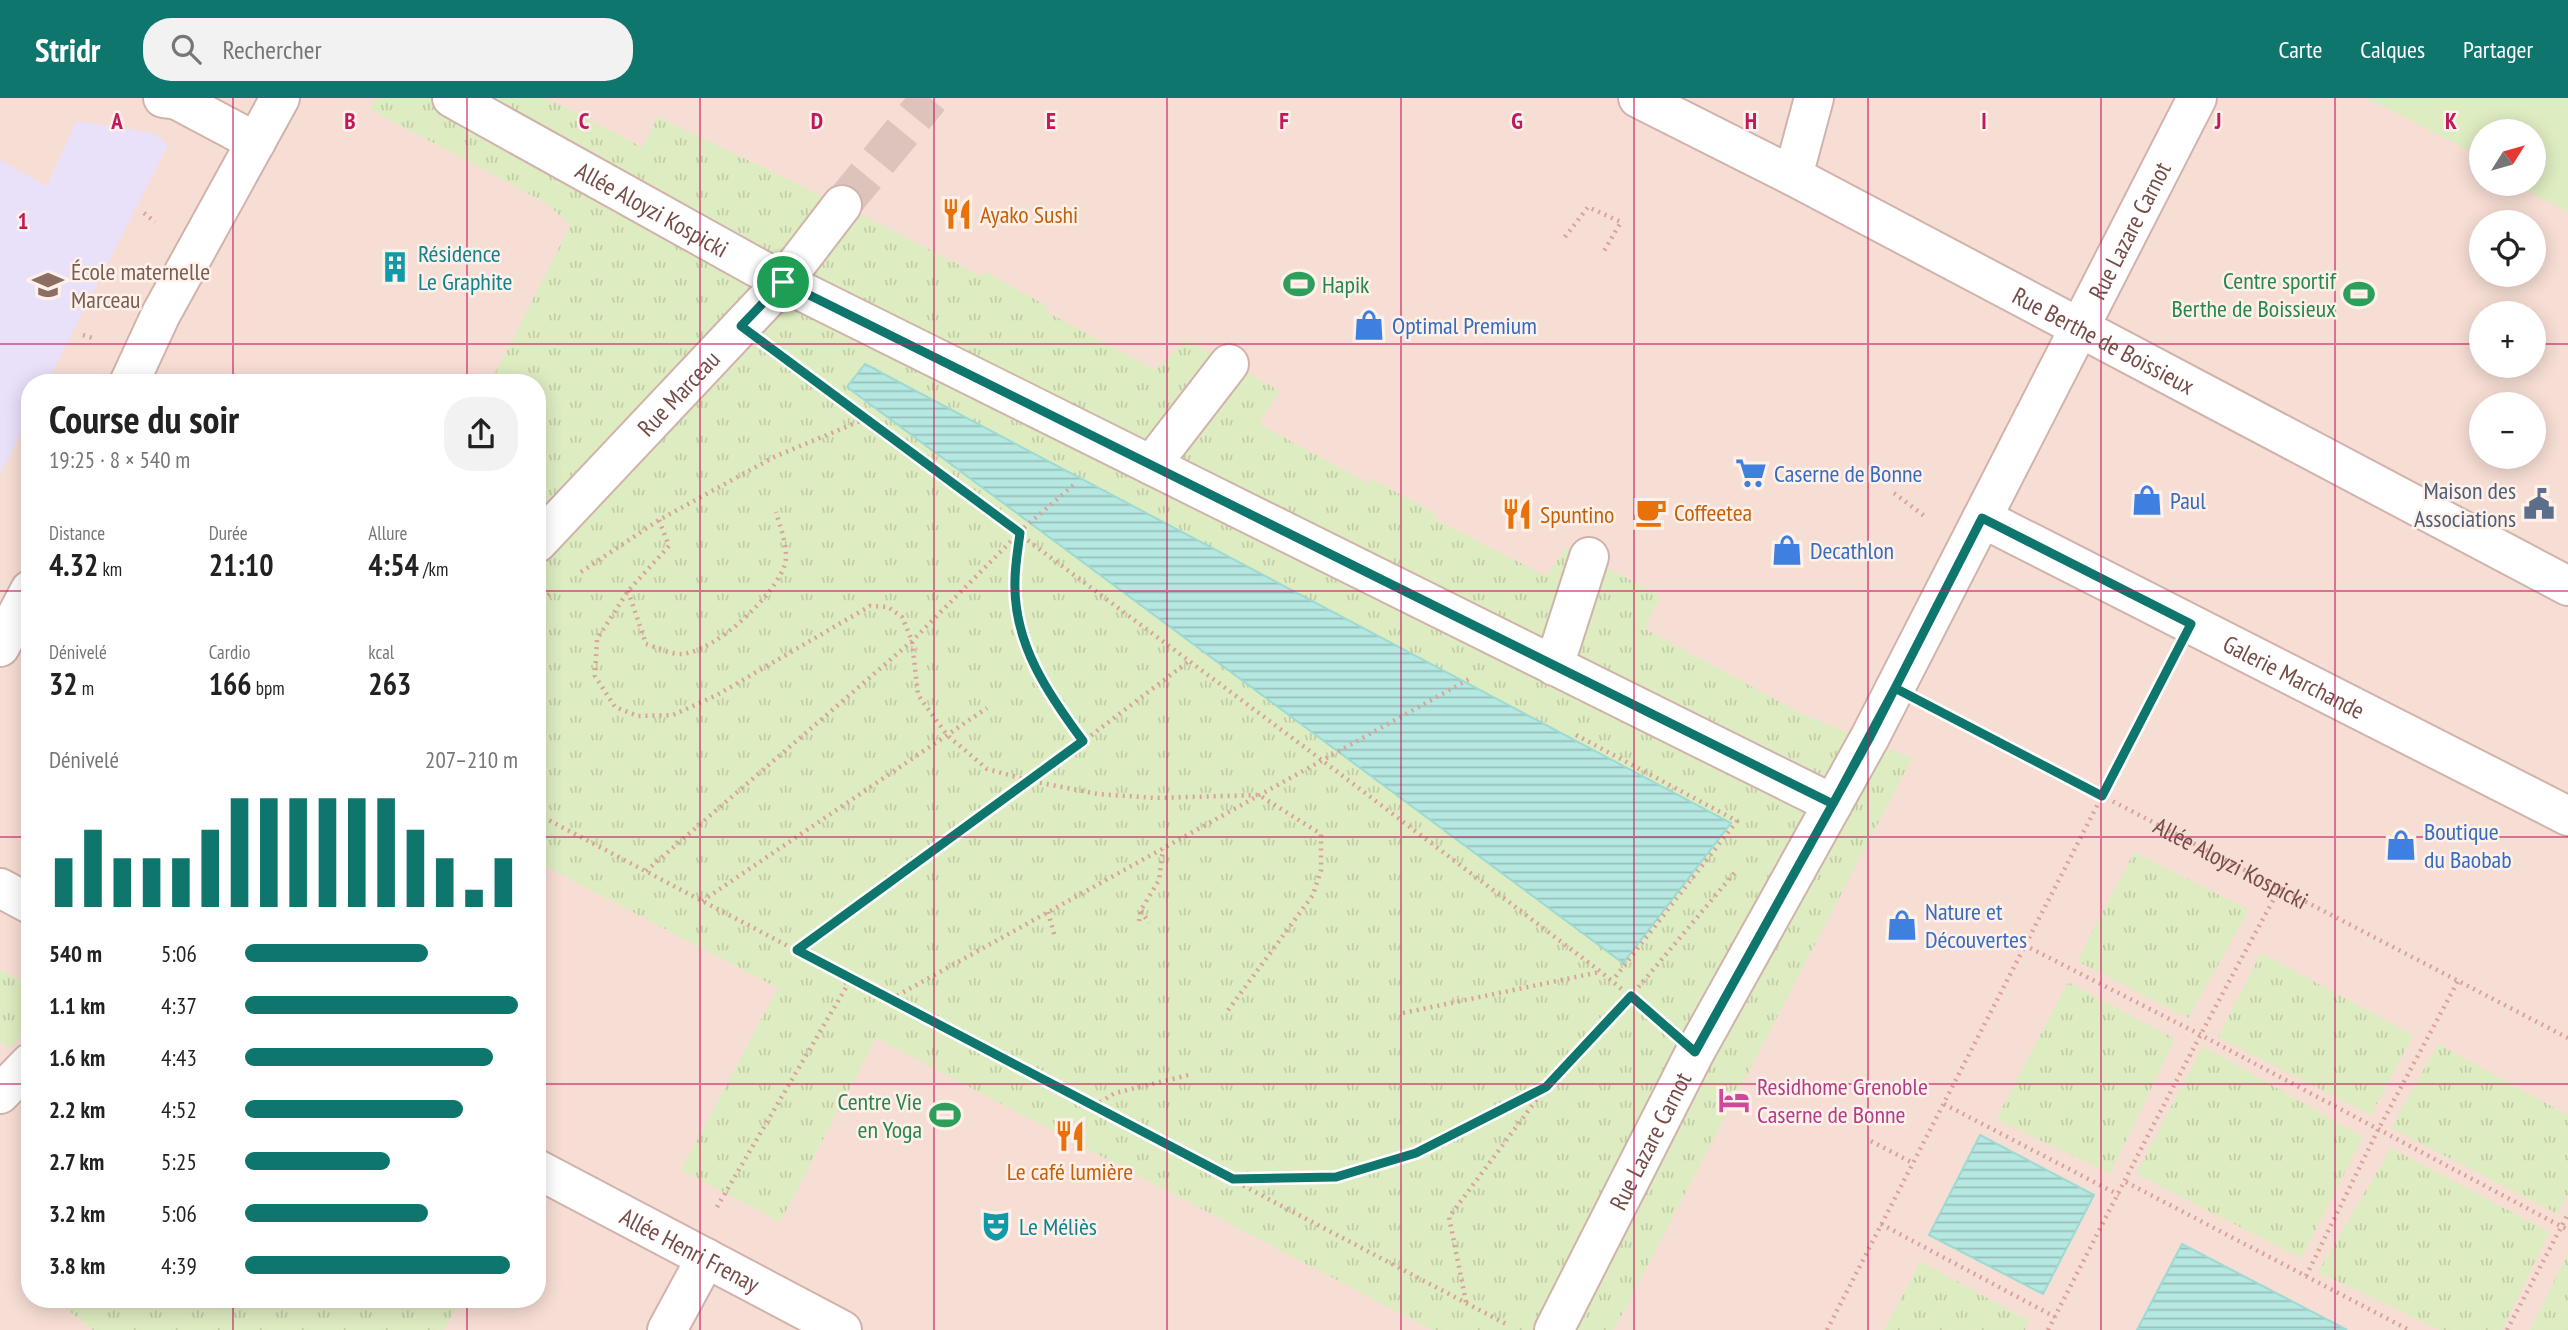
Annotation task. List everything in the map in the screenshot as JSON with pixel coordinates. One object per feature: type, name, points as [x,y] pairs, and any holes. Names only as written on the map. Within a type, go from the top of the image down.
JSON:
[{"type":"street","points":[[163,98],[177,100],[256,142]]},
{"type":"street","points":[[133,374],[161,314],[280,98]]},
{"type":"street","name":"Allée Aloyzi Kospicki","points":[[452,98],[783,282],[1833,804]]},
{"type":"street","name":"Rue Berthe de Boissieux","points":[[1638,98],[1793,176],[2568,586]]},
{"type":"street","points":[[1793,176],[1814,98]]},
{"type":"street","name":"Rue Lazare Carnot","points":[[1554,1330],[1695,1052],[1895,688],[2197,98]]},
{"type":"street","name":"Rue Marceau","points":[[546,533],[783,282],[842,205]]},
{"type":"street","points":[[1152,465],[1229,364]]},
{"type":"street","name":"Galerie Marchande","points":[[1982,518],[2568,816]]},
{"type":"street","points":[[1554,666],[1589,557]]},
{"type":"street","points":[[0,647],[21,607]]},
{"type":"street","points":[[0,888],[21,899]]},
{"type":"street","points":[[0,1094],[21,1072]]},
{"type":"street","name":"Allée Henri Frenay","points":[[546,1174],[842,1330]]},
{"type":"street","points":[[667,1330],[699,1254]]},
{"type":"path","points":[[1565,237],[1588,207],[1620,222],[1604,251]]},
{"type":"path","points":[[741,326],[1613,980],[1695,1052]]},
{"type":"path","points":[[578,574],[660,520],[774,457],[866,419]]},
{"type":"path","points":[[646,871],[912,640],[1026,526],[1083,477]]},
{"type":"path","points":[[628,591],[646,644],[681,654],[717,642],[775,584],[786,562],[783,536],[776,512]]},
{"type":"path","points":[[660,520],[670,546],[628,591],[597,639],[595,676],[615,707],[638,716],[673,715],[717,695],[870,606],[888,607],[902,617],[912,640],[918,695],[947,735],[987,769],[1098,794],[1155,798],[1259,795],[1321,834],[1321,870],[1313,895],[1226,1013]]},
{"type":"path","points":[[1020,533],[1015,584],[1022,638],[1047,692],[1083,741]]},
{"type":"path","points":[[546,596],[555,589]]},
{"type":"path","points":[[1826,1330],[2191,624]]},
{"type":"path","points":[[797,950],[1031,781],[1189,661]]},
{"type":"path","points":[[890,999],[1482,673]]},
{"type":"path","name":"Allée Aloyzi Kospicki","points":[[1895,688],[2568,1038]]},
{"type":"path","points":[[702,901],[987,708]]},
{"type":"path","points":[[1567,731],[1738,821],[1613,980]]},
{"type":"path","points":[[546,819],[1516,1330]]},
{"type":"path","points":[[1139,921],[1141,910],[1159,880],[1164,848]]},
{"type":"path","points":[[1466,1303],[1450,1217],[1546,1087],[1631,996],[1744,862]]},
{"type":"path","points":[[2048,1330],[2126,1182],[2199,1034],[2280,888]]},
{"type":"path","points":[[1141,910],[1149,923]]},
{"type":"path","points":[[1048,912],[1055,937]]},
{"type":"path","points":[[2024,945],[2199,1034],[2568,1230]]},
{"type":"path","points":[[1403,1013],[1601,971]]},
{"type":"path","points":[[699,1254],[851,978]]},
{"type":"path","points":[[2306,1276],[2378,1130],[2458,981]]},
{"type":"path","points":[[1094,1106],[1115,1093],[1193,1074]]},
{"type":"path","points":[[1233,1179],[1336,1177],[1416,1153],[1546,1087]]},
{"type":"path","points":[[1944,1104],[2119,1195]]},
{"type":"path","points":[[1871,1141],[1913,1163]]},
{"type":"path","points":[[2126,1182],[2409,1330]]},
{"type":"path","points":[[2507,1330],[2568,1214]]},
{"type":"path","points":[[1881,1224],[2055,1317]]},
{"type":"shaded area","points":[[0,98],[2568,98],[2568,1330],[0,1330]]},
{"type":"shaded area","name":"École maternelle Marceau","points":[[76,121],[153,133],[168,145],[52,374],[21,374],[21,433],[0,474],[0,160],[47,186]]},
{"type":"green space","points":[[375,98],[547,98],[642,147],[658,117],[870,219],[981,276],[986,272],[1047,306],[1043,310],[1156,370],[1186,339],[1280,391],[1259,423],[1265,427],[1369,484],[1372,479],[1436,514],[1434,519],[1546,576],[1567,546],[1660,596],[1645,629],[1802,714],[1912,758],[1614,1330],[1432,1330],[876,1038],[780,1222],[681,1170],[778,988],[546,867],[546,374],[495,374],[570,226],[548,204],[370,109]]},
{"type":"green space","points":[[2368,98],[2568,98],[2568,212],[2537,196],[2546,196],[2546,119],[2469,119],[2469,150]]},
{"type":"green space","points":[[2134,852],[2249,910],[2188,1018],[2077,961]]},
{"type":"green space","points":[[2261,953],[2413,1035],[2371,1115],[2218,1037]]},
{"type":"green space","points":[[0,970],[21,980],[21,1036],[10,1048],[0,1042]]},
{"type":"green space","points":[[2068,982],[2175,1039],[2110,1174],[1996,1119]]},
{"type":"green space","points":[[2438,1044],[2568,1115],[2568,1194],[2558,1214],[2391,1128]]},
{"type":"green space","points":[[2203,1046],[2363,1137],[2301,1258],[2136,1174]]},
{"type":"green space","points":[[2391,1148],[2549,1232],[2502,1330],[2440,1330],[2318,1272]]},
{"type":"green space","points":[[2568,1253],[2568,1330],[2530,1330]]},
{"type":"green space","points":[[1920,1261],[2029,1321],[2025,1330],[1884,1330]]},
{"type":"green space","points":[[66,1308],[456,1308],[444,1330],[93,1330]]},
{"type":"water","points":[[865,364],[1731,823],[1623,963],[847,387]]},
{"type":"water","points":[[1980,1135],[2094,1195],[2043,1294],[1929,1235]]},
{"type":"water","points":[[2182,1244],[2347,1330],[2137,1330]]},
{"type":"tunnel","points":[[842,205],[930,98]]},
{"type":"place","name":"Ayako Sushi","points":[[957,214]]},
{"type":"place","name":"Résidence Le Graphite","points":[[395,267]]},
{"type":"place","name":"Hapik","points":[[1299,284]]},
{"type":"place","name":"École maternelle Marceau","points":[[48,285]]},
{"type":"place","name":"Centre sportif Berthe de Boissieux","points":[[2359,294]]},
{"type":"place","name":"Optimal Premium","points":[[1369,325]]},
{"type":"place","name":"Caserne de Bonne","points":[[1751,473]]},
{"type":"place","name":"Paul","points":[[2147,500]]},
{"type":"place","name":"Maison des Associations","points":[[2539,504]]},
{"type":"place","name":"Coffeetea","points":[[1651,512]]},
{"type":"place","name":"Spuntino","points":[[1517,514]]},
{"type":"place","name":"Decathlon","points":[[1787,550]]},
{"type":"place","name":"Boutique du Baobab","points":[[2401,845]]},
{"type":"place","name":"Nature et Découvertes","points":[[1902,925]]},
{"type":"place","name":"Residhome Grenoble Caserne de Bonne","points":[[1734,1100]]},
{"type":"place","name":"Centre Vie en Yoga","points":[[945,1115]]},
{"type":"place","name":"Le café lumière","points":[[1070,1136]]},
{"type":"place","name":"Le Méliès","points":[[996,1226]]},
{"type":"route","points":[[783,282],[741,326],[1020,533],[1015,584],[1022,638],[1047,692],[1083,741],[797,950],[1233,1179],[1336,1177],[1416,1153],[1546,1087],[1631,996],[1695,1052],[1870,737],[1895,688],[1941,599],[1982,518],[2191,624],[2102,796],[1895,688],[1870,737],[1833,804],[1522,650],[783,282]]}]
